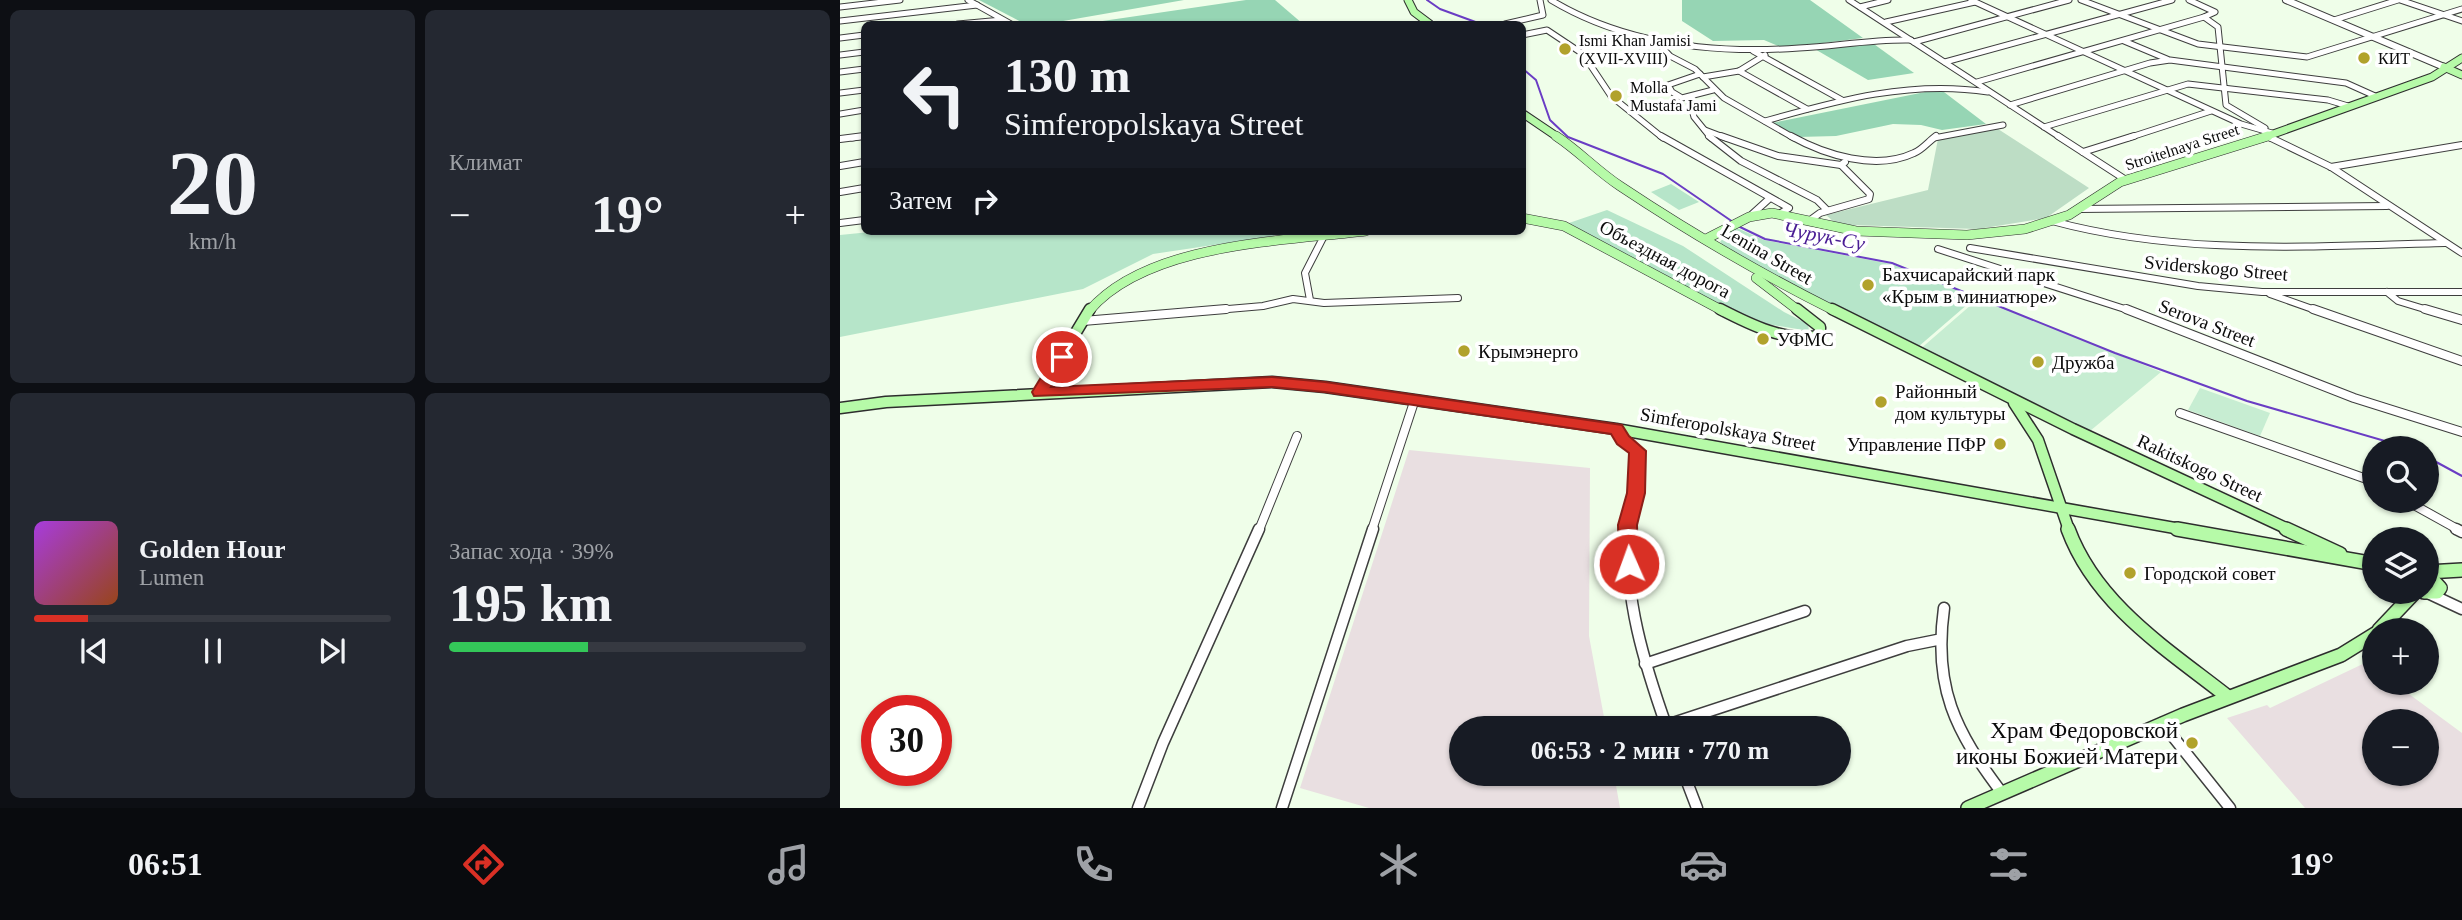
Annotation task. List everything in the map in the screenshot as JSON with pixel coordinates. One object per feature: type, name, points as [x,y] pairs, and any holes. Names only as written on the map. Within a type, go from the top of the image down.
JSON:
[{"type":"main road","points":[[1408,0],[1418,16],[1426,21]]},
{"type":"main road","name":"Stroitelnaya Street","points":[[1706,239],[1749,217],[1782,213],[1856,231],[1967,235],[2025,229],[2078,209],[2114,184],[2432,77],[2462,58]]},
{"type":"main road","points":[[2444,67],[2462,75]]},
{"type":"main road","name":"Lenina Street","points":[[1526,116],[1583,154],[1617,184],[1757,272],[2010,398]]},
{"type":"main road","name":"Объездная дорога","points":[[1526,218],[1551,221],[1566,226],[1688,296],[1723,311],[1803,341],[1820,336],[1820,327],[1720,250]]},
{"type":"main road","points":[[1040,392],[1091,308],[1116,287],[1154,268],[1212,253],[1320,235]]},
{"type":"main road","name":"Simferopolskaya Street","points":[[840,408],[886,402],[1040,392],[1272,382],[1415,399],[1616,429],[2353,561]]},
{"type":"main road","points":[[2010,398],[2040,440]]},
{"type":"main road","name":"Rakitskogo Street","points":[[2010,398],[2362,565]]},
{"type":"main road","points":[[2073,429],[2047,424],[2040,430],[2040,440],[2075,548],[2097,584],[2168,649],[2228,697]]},
{"type":"main road","points":[[2353,561],[2362,562]]},
{"type":"main road","points":[[2439,573],[2462,572]]},
{"type":"main road","points":[[2440,588],[2462,572]]},
{"type":"main road","points":[[2390,618],[2404,604]]},
{"type":"main road","points":[[1968,808],[2162,723],[2341,655],[2362,642]]},
{"type":"street","points":[[840,7],[900,0]]},
{"type":"street","points":[[968,0],[1002,20]]},
{"type":"street","points":[[1518,21],[1543,15],[1540,0]]},
{"type":"street","points":[[1550,0],[1573,14],[1614,30],[1657,42],[1750,49],[1872,38],[1912,41],[2069,0]]},
{"type":"street","points":[[1849,0],[2126,180]]},
{"type":"street","points":[[1860,7],[1888,0]]},
{"type":"street","points":[[2081,0],[2158,30],[2220,48],[2307,57],[2462,9]]},
{"type":"street","points":[[1945,62],[2043,33],[2172,0]]},
{"type":"street","points":[[1977,82],[2204,18],[2215,12],[2189,0]]},
{"type":"street","points":[[2286,0],[2444,67]]},
{"type":"street","points":[[2334,20],[2399,0],[2462,21]]},
{"type":"street","points":[[1886,22],[1976,1],[2211,111],[2268,132]]},
{"type":"street","points":[[840,22],[977,5]]},
{"type":"street","points":[[2204,18],[2218,27],[2222,88],[2228,107],[2331,167],[2462,253]]},
{"type":"street","points":[[991,21],[1002,20]]},
{"type":"street","points":[[1526,34],[1547,30],[1583,54],[1611,96],[1649,127],[1789,208],[1782,213]]},
{"type":"street","points":[[840,38],[861,35]]},
{"type":"street","points":[[2123,41],[2170,60],[2346,83],[2375,96]]},
{"type":"street","points":[[1657,42],[1670,56],[1701,76],[1713,90],[1800,141],[1847,160],[1898,158],[1916,153],[1937,135],[2003,125]]},
{"type":"street","points":[[1750,49],[1843,100]]},
{"type":"street","points":[[1713,90],[1689,99],[1675,96],[1668,85],[1701,76],[1739,71],[1764,56],[1770,49]]},
{"type":"street","points":[[840,55],[861,52]]},
{"type":"street","points":[[2010,105],[2124,70],[2170,60]]},
{"type":"street","points":[[840,72],[861,69]]},
{"type":"street","points":[[1739,71],[1807,109]]},
{"type":"street","points":[[2043,127],[2188,84],[2328,100],[2347,106]]},
{"type":"street","points":[[1765,121],[1843,100],[1937,85],[1991,93]]},
{"type":"street","points":[[840,93],[861,90]]},
{"type":"street","points":[[1689,99],[1690,110],[1701,128],[1724,149],[1818,200],[1827,210]]},
{"type":"street","points":[[840,114],[861,110]]},
{"type":"street","points":[[2083,152],[2211,111]]},
{"type":"street","points":[[1701,128],[1778,156],[1840,165],[1870,194],[1868,199],[1827,210],[1809,221]]},
{"type":"street","points":[[840,139],[861,136]]},
{"type":"street","points":[[2331,167],[2462,145]]},
{"type":"street","points":[[1840,165],[1847,160]]},
{"type":"street","points":[[840,166],[861,162]]},
{"type":"street","points":[[840,192],[861,188]]},
{"type":"street","points":[[1749,217],[1770,198]]},
{"type":"street","points":[[2078,209],[2387,206]]},
{"type":"street","points":[[840,223],[861,220]]},
{"type":"street","points":[[2052,221],[2148,242],[2258,246],[2445,243]]},
{"type":"street","points":[[1310,300],[1304,289],[1303,273],[1325,235]]},
{"type":"street","name":"Sviderskogo Street","points":[[1970,248],[2198,286],[2263,292],[2462,292]]},
{"type":"street","name":"Serova Street","points":[[1938,249],[2021,278],[2121,307],[2354,398],[2462,432]]},
{"type":"street","points":[[1293,299],[1304,289]]},
{"type":"street","points":[[2288,291],[2286,296],[2291,302]]},
{"type":"street","points":[[2263,292],[2462,362]]},
{"type":"street","points":[[2387,292],[2398,300],[2462,320]]},
{"type":"street","points":[[1083,321],[1264,306],[1293,299],[1324,303],[1458,298]]},
{"type":"street","points":[[1282,808],[1415,399]]},
{"type":"street","points":[[2180,413],[2362,477]]},
{"type":"street","points":[[1616,429],[1623,440],[1638,451],[1639,469],[1628,525],[1631,597],[1645,664],[1663,716]]},
{"type":"street","points":[[1138,808],[1163,743],[1244,568],[1297,436]]},
{"type":"street","points":[[2428,513],[2462,532]]},
{"type":"street","points":[[2440,588],[2462,608]]},
{"type":"street","points":[[2439,598],[2462,608]]},
{"type":"street","points":[[1944,608],[1937,640],[1943,687],[1951,716],[1973,756],[2002,793]]},
{"type":"street","points":[[1645,664],[1805,611]]},
{"type":"street","points":[[1700,716],[1908,646],[1937,640]]},
{"type":"street","points":[[2162,723],[2230,808]]},
{"type":"street","points":[[1689,786],[1697,808]]},
{"type":"shaded area","points":[[1409,450],[1590,468],[1589,636],[1604,716],[1449,716],[1449,786],[1616,786],[1620,808],[1369,808],[1300,788]]},
{"type":"shaded area","points":[[2362,664],[2362,695],[2410,695],[2429,709],[2362,709],[2362,786],[2439,786],[2439,716],[2462,733],[2462,808],[2305,808],[2227,718],[2267,705],[2270,708]]},
{"type":"green space","points":[[979,0],[1184,0],[1063,21],[1019,21]]},
{"type":"green space","points":[[1246,0],[1275,0],[1300,21],[1102,21]]},
{"type":"green space","points":[[1682,0],[1810,0],[1863,38],[1783,48],[1764,40],[1713,41],[1682,21]]},
{"type":"green space","points":[[1871,42],[1914,73],[1868,80],[1813,48]]},
{"type":"green space","points":[[1940,89],[1986,124],[1942,130],[1921,125],[1893,124],[1836,136],[1798,137],[1772,123]]},
{"type":"green space","points":[[1998,129],[2089,188],[2046,218],[1978,229],[1850,225],[1834,222],[1826,215],[1928,190],[1938,139]]},
{"type":"green space","points":[[1671,184],[1699,202],[1679,210],[1651,192]]},
{"type":"green space","points":[[1607,210],[1683,246],[1784,312],[1808,324],[1809,331],[1761,323],[1705,301],[1569,223]]},
{"type":"green space","name":"Бахчисарайский парк «Крым в миниатюре»","points":[[1737,228],[1764,240],[1891,264],[1976,297],[1918,347],[1773,278],[1720,242],[1728,232]]},
{"type":"green space","points":[[840,235],[1275,235],[1153,254],[1083,289],[840,337]]},
{"type":"green space","name":"Дружба","points":[[1979,298],[2161,372],[2090,431],[1918,351]]},
{"type":"green space","points":[[2200,388],[2270,413],[2260,436],[2188,410]]},
{"type":"waterway","name":"Чурук-Су","points":[[1427,0],[1440,9],[1473,21]]},
{"type":"waterway","name":"Чурук-Су","points":[[1526,71],[1536,80],[1550,120],[1568,137],[1663,174],[1733,222]]},
{"type":"waterway","name":"Чурук-Су","points":[[1740,227],[1765,239],[1892,263],[2115,353],[2247,401],[2368,436]]},
{"type":"waterway","name":"Чурук-Су","points":[[2439,464],[2462,476]]},
{"type":"place","name":"Ismi Khan Jamisi (XVII-XVIII)","points":[[1565,49]]},
{"type":"place","name":"КИТ","points":[[2364,58]]},
{"type":"place","name":"Molla Mustafa Jami","points":[[1616,96]]},
{"type":"place","name":"Бахчисарайский парк «Крым в миниатюре»","points":[[1868,285]]},
{"type":"place","name":"УФМС","points":[[1763,339]]},
{"type":"place","name":"Крымэнерго","points":[[1464,351]]},
{"type":"place","name":"Дружба","points":[[2038,362]]},
{"type":"place","name":"Районный дом культуры","points":[[1881,402]]},
{"type":"place","name":"Управление ПФР","points":[[2000,444]]},
{"type":"place","name":"Городской совет","points":[[2130,573]]},
{"type":"place","name":"Xрам Федоровской иконы Божией Матери","points":[[2192,743]]},
{"type":"route","points":[[1062,357],[1040,392],[1272,382],[1415,399],[1616,429],[1623,440],[1638,451],[1636,493],[1628,525],[1629,564]]}]
